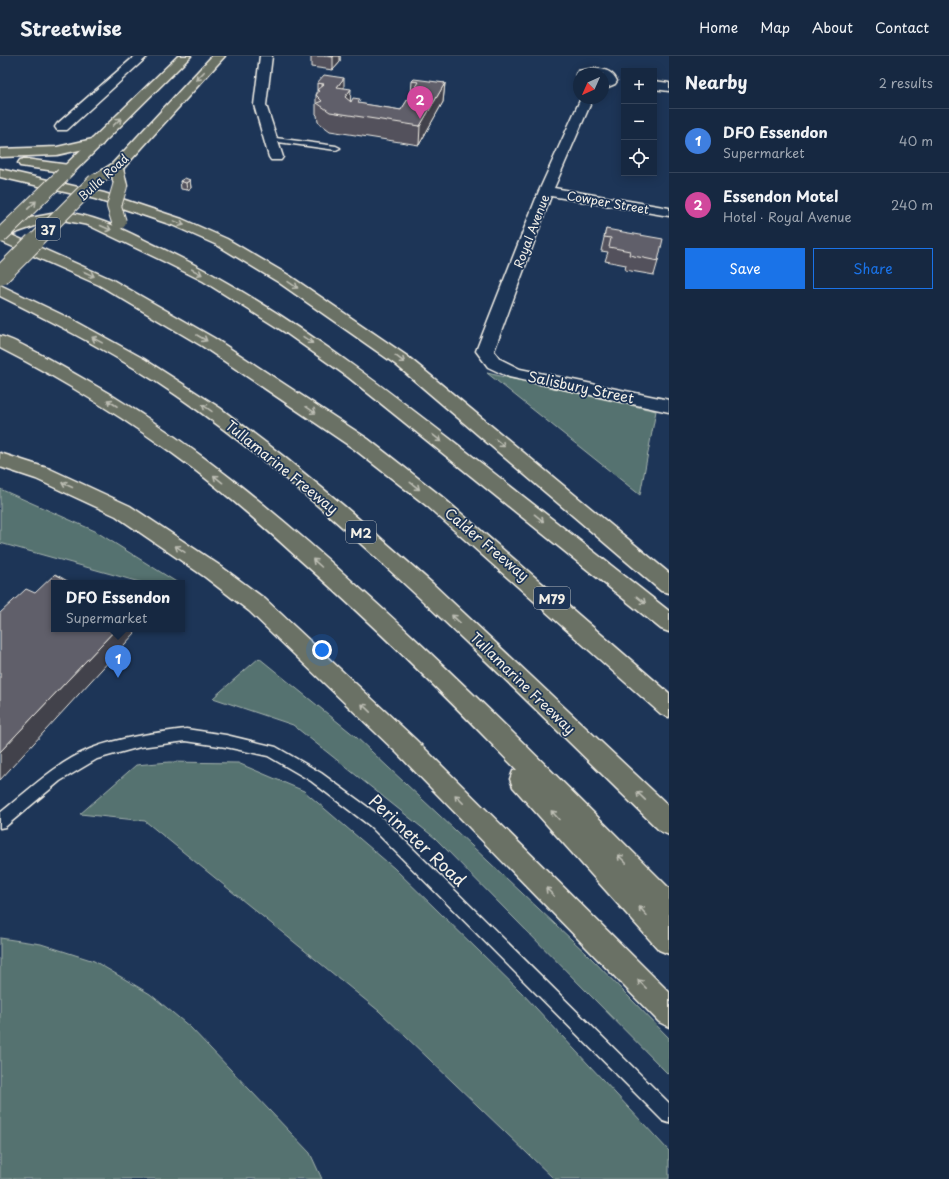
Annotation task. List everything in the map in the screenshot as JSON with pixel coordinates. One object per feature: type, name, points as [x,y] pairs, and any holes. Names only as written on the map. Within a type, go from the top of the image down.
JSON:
[{"type":"main road","name":"Bulla Road","points":[[1,234],[184,56]]},
{"type":"main road","name":"Bulla Road","points":[[0,276],[67,217],[96,181],[116,167],[219,56]]},
{"type":"main road","points":[[0,153],[57,151],[97,142]]},
{"type":"main road","points":[[0,159],[66,172],[96,181]]},
{"type":"main road","points":[[116,167],[120,186],[114,206],[119,222],[137,242]]},
{"type":"main road","points":[[0,173],[98,196],[177,222],[222,242],[278,275],[401,360],[669,585]]},
{"type":"main road","points":[[1,234],[35,221],[67,217],[93,222],[209,278],[247,301],[354,373],[669,623]]},
{"type":"main road","points":[[1,234],[105,282],[208,342],[361,444],[434,501],[669,707]]},
{"type":"main road","name":"Tullamarine Freeway","points":[[0,290],[62,321],[133,360],[180,389],[228,423],[352,523],[494,654],[669,823]]},
{"type":"main road","points":[[0,341],[86,387],[181,449],[267,518],[444,679],[669,907]]},
{"type":"main road","points":[[0,460],[43,474],[123,511],[212,571],[257,605],[406,746],[669,1012]]},
{"type":"main road","name":"Calder Freeway","points":[[434,501],[669,695]]},
{"type":"main road","points":[[346,589],[669,940]]},
{"type":"street","points":[[62,127],[142,56]]},
{"type":"street","points":[[266,56],[262,74],[260,105],[276,157]]},
{"type":"street","points":[[609,82],[621,81]]},
{"type":"street","points":[[657,85],[669,87]]},
{"type":"street","name":"Royal Avenue","points":[[494,363],[485,351],[546,191],[584,104]]},
{"type":"street","name":"Cowper Street","points":[[546,191],[669,212]]},
{"type":"street","name":"Salisbury Street","points":[[494,363],[515,373],[669,406]]},
{"type":"lane","points":[[270,139],[336,148]]},
{"type":"lane","name":"Perimeter Road","points":[[0,822],[55,777],[93,754],[140,741],[186,735],[226,741],[271,751],[316,777],[375,820],[669,1115]]},
{"type":"green space","points":[[487,373],[656,411],[640,495]]},
{"type":"green space","points":[[0,489],[95,531],[173,580],[132,580],[0,543]]},
{"type":"green space","points":[[259,658],[355,736],[589,956],[669,1038],[669,1075],[435,838],[293,725],[213,698]]},
{"type":"green space","points":[[169,762],[238,763],[304,791],[394,868],[522,993],[669,1151],[669,1179],[554,1179],[379,1011],[145,821],[80,814],[136,765]]},
{"type":"green space","points":[[0,938],[41,944],[94,961],[150,994],[190,1027],[310,1153],[322,1179],[0,1179]]},
{"type":"building","points":[[324,75],[344,78],[337,87],[351,89],[345,97],[351,102],[353,98],[360,99],[358,103],[401,110],[419,82],[412,81],[414,79],[445,83],[420,126],[330,112],[317,103],[322,101],[316,95],[319,91],[317,90],[324,84],[317,83]]},
{"type":"building","points":[[185,178],[190,180],[186,183],[180,181]]},
{"type":"building","points":[[606,229],[663,239],[658,261],[629,255],[630,251],[609,247],[611,238],[604,237]]},
{"type":"building","points":[[55,574],[66,580],[51,580],[51,632],[113,632],[0,752],[0,613],[26,589],[35,593]]},
{"type":"place","name":"Essendon Motel","points":[[420,119]]},
{"type":"place","name":"DFO Essendon","points":[[118,678]]}]
